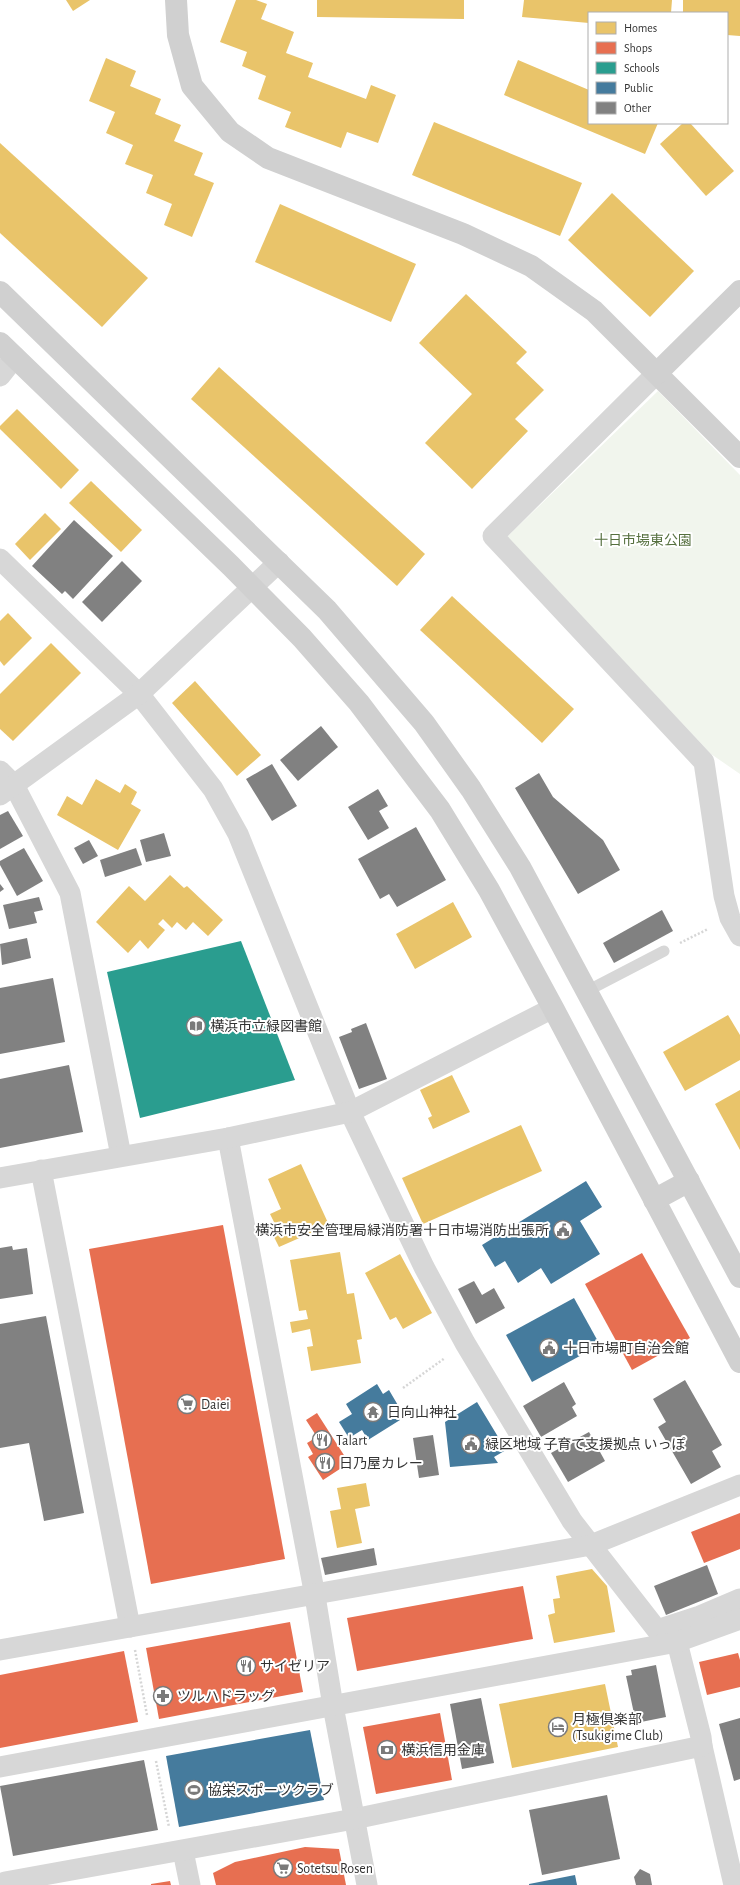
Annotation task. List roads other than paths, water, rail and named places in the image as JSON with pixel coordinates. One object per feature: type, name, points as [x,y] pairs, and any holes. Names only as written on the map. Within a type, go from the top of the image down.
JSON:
[{"type":"street","points":[[176,0],[178,35],[192,86],[230,132],[268,158],[463,234],[531,266],[594,311],[740,457]]},
{"type":"street","points":[[740,291],[493,536],[704,762],[724,896],[730,918],[740,936]]},
{"type":"street","points":[[0,292],[327,610],[424,723],[471,789],[520,867],[740,1277]]},
{"type":"street","points":[[0,376],[8,350],[252,587],[302,638],[359,703],[440,810],[489,890],[740,1362]]},
{"type":"street","points":[[0,559],[139,694],[213,789],[238,834],[350,1112],[424,1267],[465,1343],[572,1521],[657,1630],[740,1599]]},
{"type":"street","points":[[121,1156],[70,893],[5,784],[139,694],[279,562]]},
{"type":"street","points":[[0,1178],[228,1138],[350,1112],[553,1008]]},
{"type":"street","points":[[228,1138],[315,1596],[333,1706],[367,1885]]},
{"type":"street","points":[[41,1170],[130,1628]]},
{"type":"street","points":[[654,1200],[689,1181]]},
{"type":"street","points":[[0,1650],[315,1596],[592,1545],[740,1485]]},
{"type":"street","points":[[0,1767],[677,1642],[740,1619]]},
{"type":"street","points":[[677,1642],[701,1737],[734,1885]]},
{"type":"street","points":[[5,1885],[5,1882],[354,1819],[702,1746]]},
{"type":"street","points":[[183,1851],[190,1885]]},
{"type":"lane","points":[[587,991],[664,951]]},
{"type":"place","name":"横浜市立緑図書館","points":[[196,1026]]},
{"type":"place","name":"横浜市安全管理局緑消防署十日市場消防出張所","points":[[563,1230]]},
{"type":"place","name":"十日市場町自治会館","points":[[549,1348]]},
{"type":"place","name":"Daiei","points":[[187,1404]]},
{"type":"place","name":"日向山神社","points":[[373,1412]]},
{"type":"place","name":"Talart","points":[[322,1440]]},
{"type":"place","name":"緑区地域 子育て支援拠点 いっぽ","points":[[471,1444]]},
{"type":"place","name":"日乃屋カレー","points":[[325,1463]]},
{"type":"place","name":"サイゼリア","points":[[246,1666]]},
{"type":"place","name":"ツルハドラッグ","points":[[163,1696]]},
{"type":"place","name":"月極倶楽部 (Tsukigime Club)","points":[[558,1727]]},
{"type":"place","name":"横浜信用金庫","points":[[387,1750]]},
{"type":"place","name":"協栄スポーツクラブ","points":[[194,1790]]},
{"type":"place","name":"Sotetsu Rosen","points":[[283,1868]]},
{"type":"park label","name":"十日市場東公園","points":[[643,540]]}]
